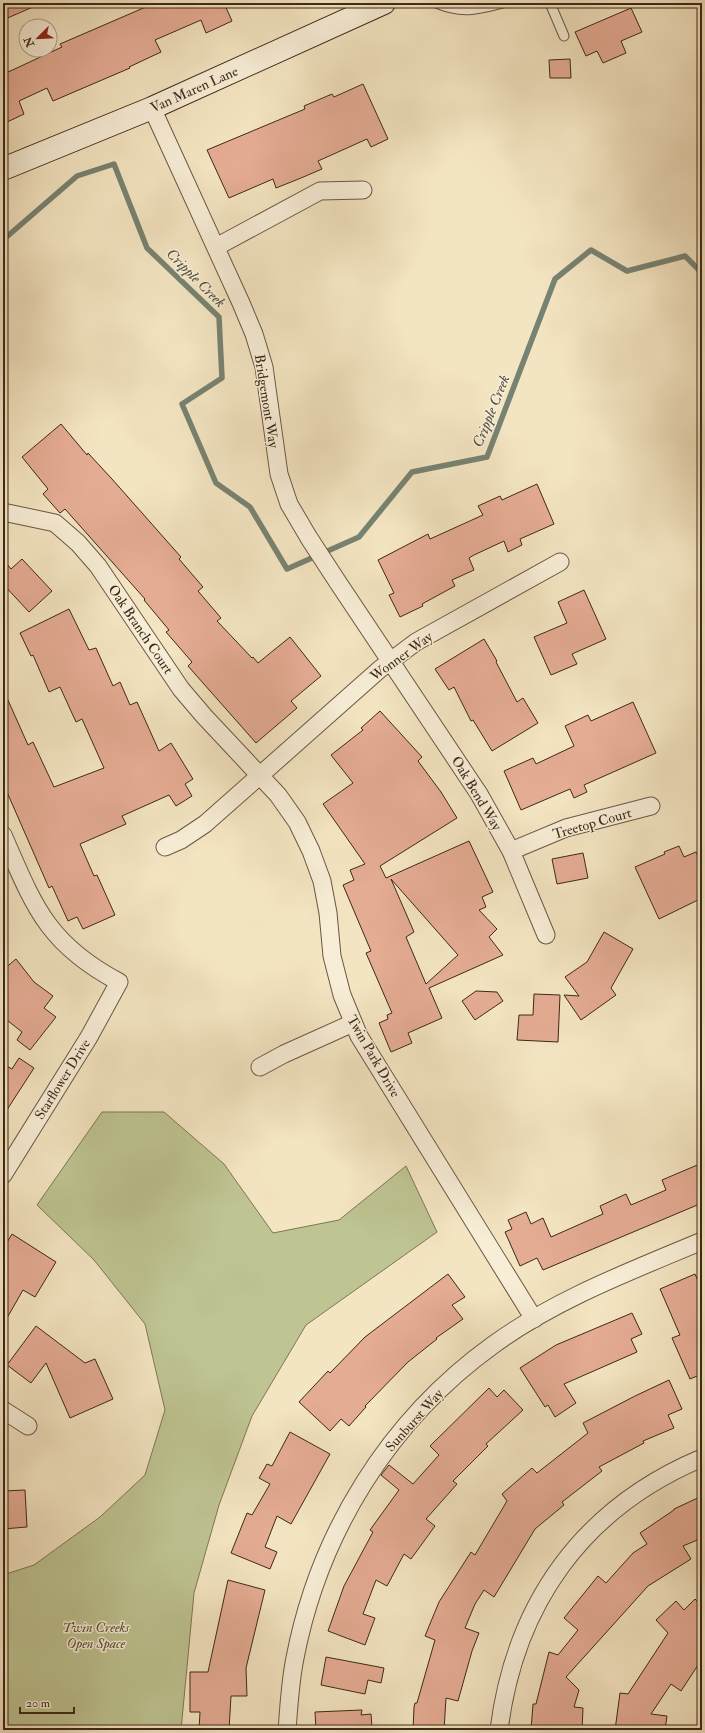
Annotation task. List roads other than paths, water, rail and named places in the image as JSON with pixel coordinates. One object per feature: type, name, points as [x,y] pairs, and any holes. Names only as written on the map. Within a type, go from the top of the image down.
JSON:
[{"type":"main road","name":"Van Maren Lane","points":[[3,169],[152,108],[384,3]]},
{"type":"street","name":"Bridgemont Way","points":[[152,108],[254,334],[264,367],[279,474],[289,504],[309,538],[391,661]]},
{"type":"street","points":[[216,247],[320,191],[363,190]]},
{"type":"street","name":"Oak Branch Court","points":[[3,512],[55,523],[78,543],[98,566],[181,689],[260,776]]},
{"type":"street","name":"Wonner Way","points":[[165,847],[181,840],[205,824],[380,669],[416,642],[560,562]]},
{"type":"street","name":"Oak Bend Way","points":[[391,661],[479,794],[497,824],[511,852],[546,935]]},
{"type":"street","name":"Twin Park Drive","points":[[260,776],[278,795],[297,822],[311,851],[322,882],[327,907],[332,956],[342,995],[359,1036],[534,1319]]},
{"type":"street","name":"Treetop Court","points":[[511,852],[566,828],[651,806]]},
{"type":"street","name":"Starflower Drive","points":[[3,835],[29,896],[42,918],[58,938],[76,955],[96,970],[119,982],[89,1037],[9,1150],[3,1175]]},
{"type":"street","points":[[260,1067],[284,1054],[353,1023]]},
{"type":"street","name":"Sunburst Way","points":[[287,1730],[295,1658],[306,1608],[324,1559],[346,1512],[360,1489],[383,1454],[416,1414],[447,1383],[493,1345],[534,1319],[597,1286],[702,1241]]},
{"type":"street","points":[[3,1410],[28,1426]]},
{"type":"street","points":[[498,1730],[502,1701],[510,1668],[522,1636],[536,1605],[554,1576],[574,1549],[598,1524],[623,1502],[652,1482],[681,1466],[702,1458]]},
{"type":"lane","points":[[436,3],[447,8],[466,11],[503,3]]},
{"type":"lane","points":[[550,3],[564,36]]},
{"type":"waterway","name":"Cripple Creek","points":[[3,240],[77,176],[114,164],[147,248],[219,317],[222,378],[182,404],[216,483],[250,507],[287,569],[359,537],[412,472],[487,457],[555,279],[591,250],[627,271],[685,256],[702,273]]},
{"type":"park label","name":"Twin Creeks Open Space","points":[[96,1636]]}]
